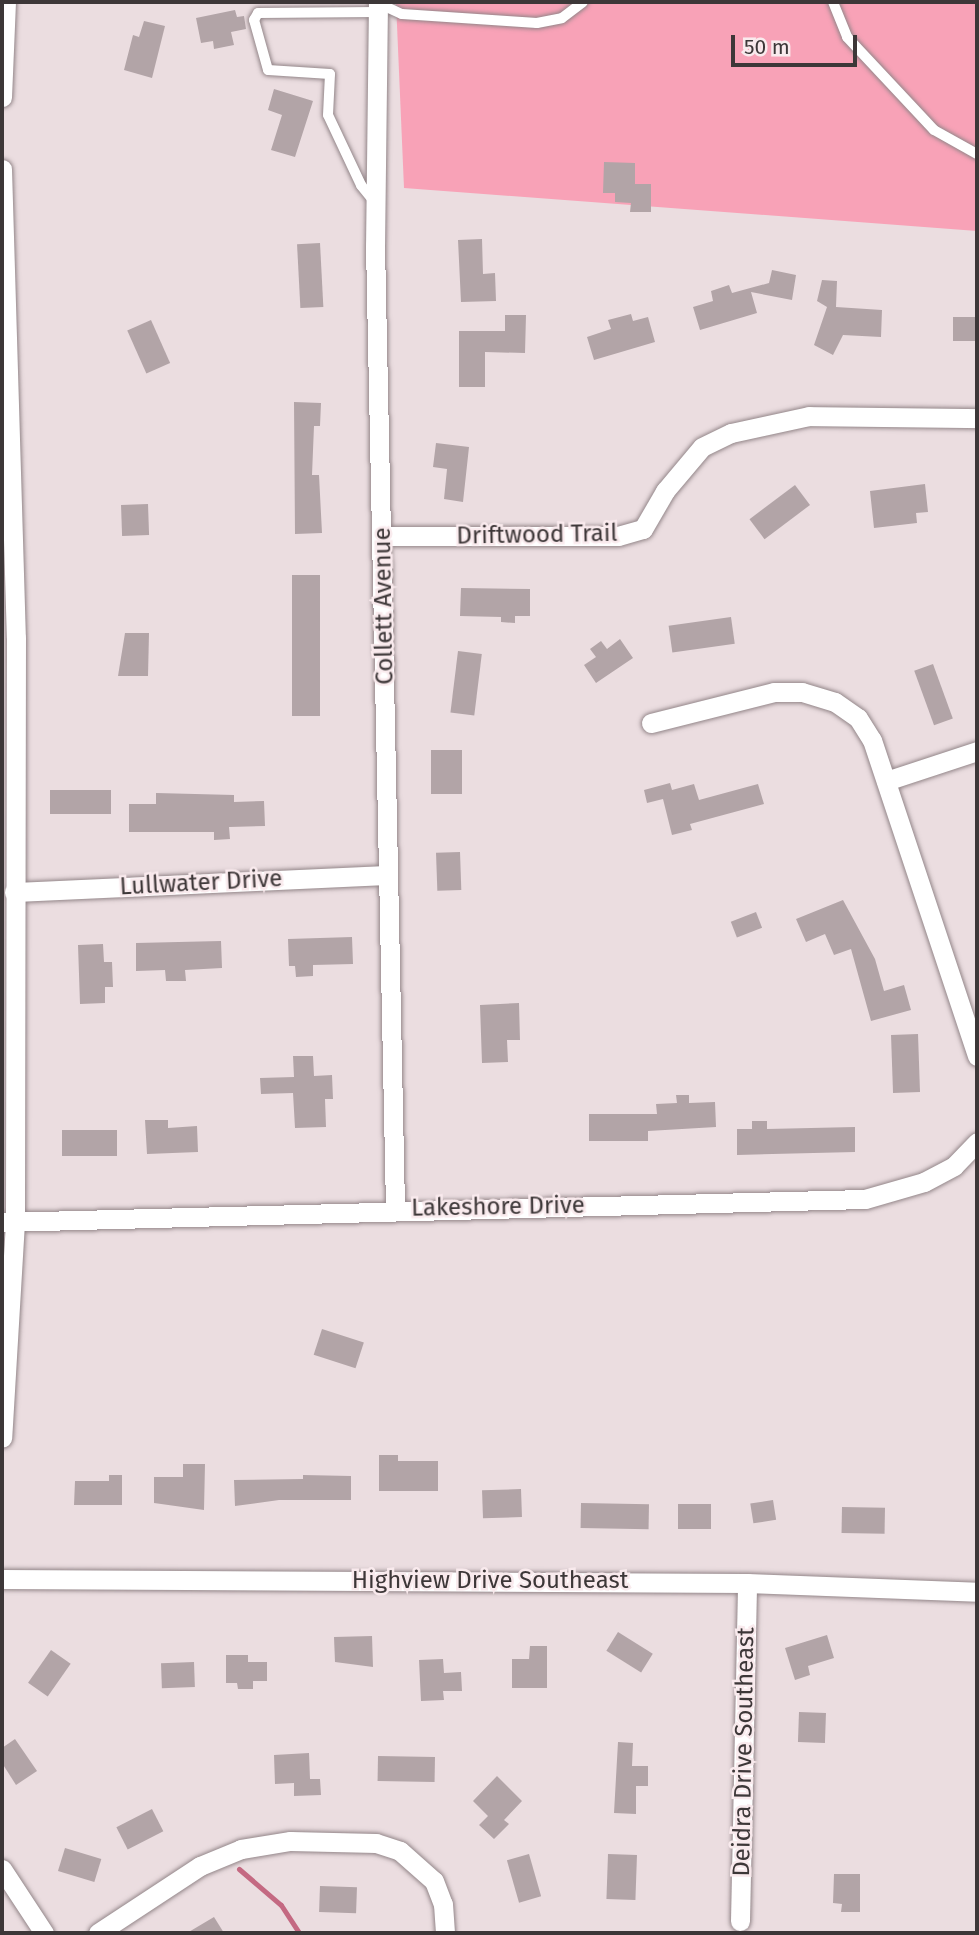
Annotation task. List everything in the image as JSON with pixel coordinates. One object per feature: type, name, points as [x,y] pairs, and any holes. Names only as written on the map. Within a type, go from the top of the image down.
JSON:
[{"type":"street","points":[[2,97],[6,2]]},
{"type":"street","name":"Collett Avenue","points":[[378,6],[376,203],[395,1210]]},
{"type":"street","points":[[2,169],[16,638],[14,892],[2,1438]]},
{"type":"street","name":"Driftwood Trail","points":[[384,536],[618,536],[643,529],[664,491],[702,447],[731,433],[808,416],[977,418]]},
{"type":"street","points":[[651,723],[724,701],[802,692],[835,702],[858,718],[872,740],[977,1056]]},
{"type":"street","points":[[886,781],[977,751]]},
{"type":"street","name":"Lullwater Drive","points":[[14,892],[388,875]]},
{"type":"street","name":"Lakeshore Drive","points":[[8,1222],[865,1199],[924,1182],[954,1166],[977,1142]]},
{"type":"street","name":"Highview Drive Southeast","points":[[2,1579],[747,1583],[977,1592]]},
{"type":"street","name":"Deidra Drive Southeast","points":[[740,1922],[747,1583]]},
{"type":"street","points":[[98,1933],[200,1866],[241,1849],[290,1841],[376,1843],[400,1851],[434,1881],[443,1904],[445,1933]]},
{"type":"street","points":[[2,1869],[44,1933]]},
{"type":"lane","points":[[376,203],[361,186],[328,115],[330,74],[268,70],[254,20],[258,13],[378,6],[402,14],[537,23],[562,18],[583,2]]},
{"type":"lane","points":[[833,2],[847,37],[934,130],[977,154]]},
{"type":"shaded area","points":[[396,2],[977,2],[977,231],[404,188]]},
{"type":"building","points":[[235,10],[237,17],[244,16],[246,29],[231,32],[234,45],[214,49],[213,41],[201,43],[196,18]]},
{"type":"building","points":[[144,21],[165,26],[152,78],[124,70],[133,35],[139,37]]},
{"type":"building","points":[[274,89],[313,101],[295,157],[271,150],[282,115],[268,110]]},
{"type":"building","points":[[604,162],[635,163],[635,184],[651,184],[651,212],[630,212],[631,203],[615,202],[615,193],[603,193]]},
{"type":"building","points":[[482,239],[483,274],[495,273],[496,301],[461,302],[458,240]]},
{"type":"building","points":[[320,243],[323,307],[300,308],[297,244]]},
{"type":"building","points":[[772,270],[796,275],[792,300],[751,292],[757,313],[700,330],[693,307],[713,301],[711,291],[729,285],[732,293],[769,283]]},
{"type":"building","points":[[822,280],[837,281],[836,307],[882,310],[881,337],[843,335],[833,355],[814,345],[827,307],[817,301]]},
{"type":"building","points":[[631,314],[633,321],[648,317],[655,342],[594,360],[587,337],[611,329],[608,320]]},
{"type":"building","points":[[505,315],[526,315],[525,353],[485,352],[485,387],[459,387],[459,331],[505,331]]},
{"type":"building","points":[[953,317],[977,317],[977,341],[953,341]]},
{"type":"building","points":[[151,320],[170,363],[146,374],[127,331]]},
{"type":"building","points":[[294,402],[321,403],[320,426],[314,426],[312,475],[319,475],[322,533],[295,534]]},
{"type":"building","points":[[436,443],[469,447],[463,502],[444,499],[447,469],[433,467]]},
{"type":"building","points":[[925,484],[928,512],[916,513],[917,523],[874,528],[870,491]]},
{"type":"building","points":[[795,485],[810,505],[765,539],[749,519]]},
{"type":"building","points":[[148,504],[149,535],[122,536],[121,505]]},
{"type":"building","points":[[292,575],[320,575],[320,716],[292,716]]},
{"type":"building","points":[[461,588],[530,589],[530,616],[515,616],[515,623],[501,622],[501,617],[460,616]]},
{"type":"building","points":[[731,617],[735,644],[672,653],[669,626]]},
{"type":"building","points":[[125,633],[149,633],[148,676],[118,676]]},
{"type":"building","points":[[620,639],[633,658],[596,683],[584,665],[596,657],[590,649],[601,641],[607,649]]},
{"type":"building","points":[[458,651],[482,654],[474,715],[450,713]]},
{"type":"building","points":[[933,664],[953,719],[934,725],[914,671]]},
{"type":"building","points":[[431,750],[462,750],[462,794],[431,794]]},
{"type":"building","points":[[670,783],[672,790],[694,784],[699,800],[758,784],[764,804],[690,824],[692,830],[672,835],[663,799],[647,803],[644,790]]},
{"type":"building","points":[[50,790],[111,790],[111,814],[50,814]]},
{"type":"building","points":[[156,793],[234,795],[234,802],[264,801],[265,826],[229,827],[230,839],[214,840],[214,832],[129,832],[129,804],[156,804]]},
{"type":"building","points":[[460,852],[461,890],[437,891],[436,853]]},
{"type":"building","points":[[843,900],[875,959],[884,991],[904,985],[911,1010],[871,1021],[851,949],[834,955],[825,934],[806,942],[796,919]]},
{"type":"building","points":[[756,912],[762,928],[737,938],[731,922]]},
{"type":"building","points":[[352,937],[353,964],[313,965],[313,976],[296,977],[295,966],[289,966],[288,939]]},
{"type":"building","points":[[221,941],[222,968],[185,970],[186,981],[166,981],[165,970],[136,971],[136,943]]},
{"type":"building","points":[[103,944],[104,962],[112,962],[113,987],[105,987],[105,1003],[80,1004],[78,945]]},
{"type":"building","points":[[519,1003],[520,1040],[507,1040],[508,1062],[482,1063],[480,1005]]},
{"type":"building","points":[[918,1034],[920,1092],[893,1093],[891,1035]]},
{"type":"building","points":[[293,1056],[313,1056],[314,1076],[332,1075],[333,1099],[325,1099],[326,1127],[295,1128],[293,1093],[261,1094],[260,1078],[294,1077]]},
{"type":"building","points":[[676,1095],[689,1095],[689,1103],[715,1102],[716,1127],[648,1131],[648,1141],[589,1141],[589,1114],[657,1114],[656,1104],[677,1103]]},
{"type":"building","points":[[145,1120],[168,1120],[168,1128],[197,1126],[198,1152],[147,1154]]},
{"type":"building","points":[[752,1121],[767,1121],[767,1129],[855,1127],[855,1152],[737,1155],[737,1129],[752,1129]]},
{"type":"building","points":[[62,1130],[117,1130],[117,1156],[62,1156]]},
{"type":"building","points":[[322,1329],[364,1343],[356,1368],[314,1355]]},
{"type":"building","points":[[379,1455],[398,1455],[398,1461],[438,1461],[438,1491],[379,1491]]},
{"type":"building","points":[[183,1464],[205,1464],[204,1510],[154,1503],[154,1477],[183,1477]]},
{"type":"building","points":[[109,1475],[122,1475],[122,1505],[74,1505],[75,1481],[109,1481]]},
{"type":"building","points":[[303,1475],[351,1476],[351,1500],[279,1500],[235,1506],[234,1480],[303,1479]]},
{"type":"building","points":[[521,1489],[522,1517],[483,1518],[482,1490]]},
{"type":"building","points":[[773,1500],[776,1520],[753,1523],[750,1504]]},
{"type":"building","points":[[581,1503],[649,1504],[649,1529],[581,1528]]},
{"type":"building","points":[[678,1504],[711,1504],[711,1529],[678,1529]]},
{"type":"building","points":[[842,1507],[885,1508],[885,1534],[842,1533]]},
{"type":"building","points":[[618,1632],[653,1654],[641,1672],[606,1651]]},
{"type":"building","points":[[827,1635],[834,1658],[808,1666],[810,1675],[795,1680],[785,1648]]},
{"type":"building","points":[[372,1636],[373,1667],[335,1662],[334,1637]]},
{"type":"building","points":[[530,1646],[547,1646],[547,1688],[512,1688],[512,1659],[529,1659]]},
{"type":"building","points":[[51,1650],[71,1664],[48,1697],[28,1683]]},
{"type":"building","points":[[226,1655],[248,1655],[248,1662],[267,1662],[267,1681],[253,1681],[253,1689],[238,1689],[237,1683],[226,1683]]},
{"type":"building","points":[[443,1659],[444,1673],[461,1672],[462,1691],[443,1691],[444,1700],[421,1701],[419,1660]]},
{"type":"building","points":[[194,1662],[195,1687],[162,1688],[161,1663]]},
{"type":"building","points":[[799,1712],[826,1713],[825,1743],[798,1742]]},
{"type":"building","points":[[15,1739],[37,1771],[16,1785],[2,1763],[2,1748]]},
{"type":"building","points":[[618,1742],[633,1743],[632,1766],[648,1766],[648,1786],[636,1786],[636,1814],[614,1813]]},
{"type":"building","points":[[309,1753],[310,1779],[320,1779],[321,1795],[294,1796],[294,1783],[275,1784],[274,1755]]},
{"type":"building","points":[[378,1756],[435,1757],[435,1782],[378,1781]]},
{"type":"building","points":[[497,1776],[522,1801],[504,1820],[509,1824],[494,1839],[479,1825],[488,1816],[473,1801]]},
{"type":"building","points":[[152,1809],[163,1831],[128,1849],[116,1827]]},
{"type":"building","points":[[65,1848],[101,1859],[94,1882],[58,1871]]},
{"type":"building","points":[[529,1854],[541,1896],[519,1903],[507,1860]]},
{"type":"building","points":[[608,1854],[637,1855],[635,1900],[606,1899]]},
{"type":"building","points":[[834,1874],[860,1874],[860,1912],[841,1912],[842,1904],[833,1903]]},
{"type":"building","points":[[320,1886],[357,1887],[356,1913],[319,1912]]},
{"type":"building","points":[[214,1917],[224,1933],[187,1933]]},
{"type":"waterway","points":[[239,1869],[281,1905],[299,1933]]}]
